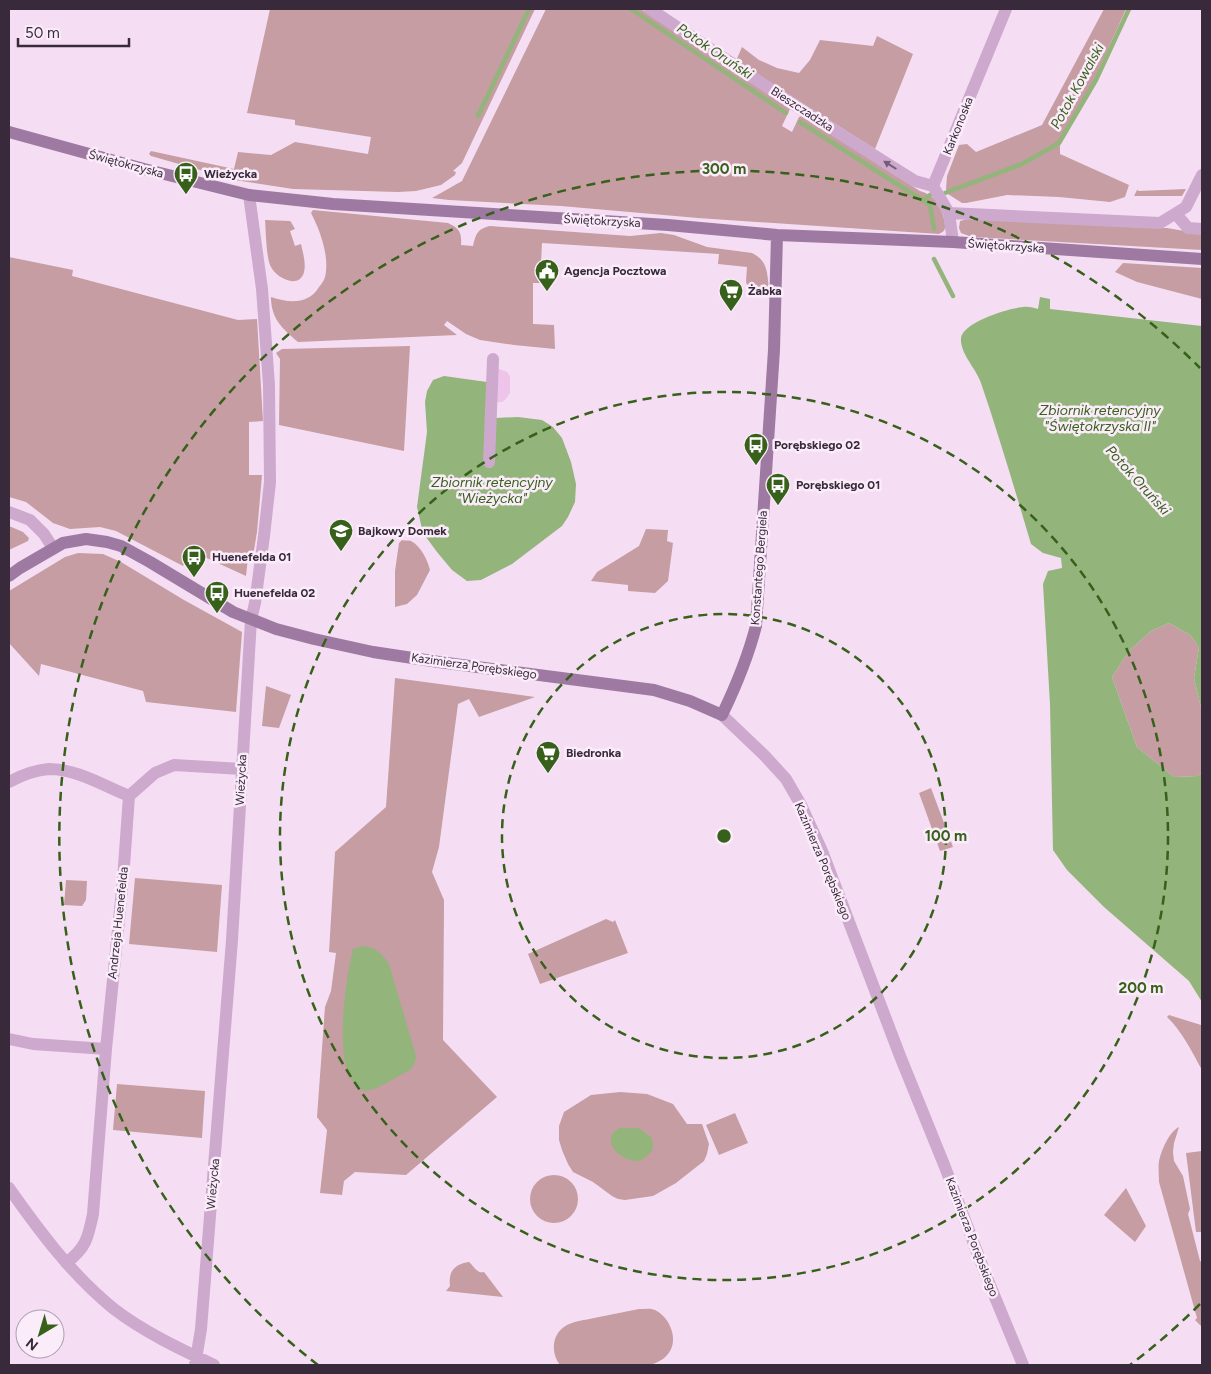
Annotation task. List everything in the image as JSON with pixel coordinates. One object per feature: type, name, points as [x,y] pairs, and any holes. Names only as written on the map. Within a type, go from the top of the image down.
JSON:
[{"type":"street","name":"Bieszczadzka","points":[[650,9],[915,182],[933,186]]},
{"type":"street","name":"Karkonoska","points":[[933,186],[1006,9]]},
{"type":"street","name":"Świętokrzyska","points":[[9,132],[144,169],[249,195],[333,204],[668,225],[777,235],[953,242],[1202,259]]},
{"type":"street","points":[[950,212],[1160,223],[1186,207],[1202,175]]},
{"type":"street","points":[[933,186],[950,212],[953,242]]},
{"type":"street","name":"Wieżycka","points":[[196,1361],[201,1329],[231,950],[251,620],[264,536],[270,472],[268,385],[262,289],[249,195]]},
{"type":"street","points":[[1176,214],[1188,228],[1202,229]]},
{"type":"street","name":"Konstantego Bergiela","points":[[722,715],[732,695],[750,648],[756,626],[774,350],[777,235]]},
{"type":"street","points":[[489,462],[493,359]]},
{"type":"street","points":[[9,512],[30,520],[44,534],[53,548]]},
{"type":"street","name":"Kazimierza Porębskiego","points":[[9,576],[63,543],[86,539],[107,542],[121,546],[233,612],[270,627],[373,652],[654,690],[690,701],[722,715],[760,750],[786,779],[802,805],[822,851],[900,1056],[1023,1365]]},
{"type":"street","points":[[9,782],[20,776],[48,769],[75,773],[129,796],[154,773],[174,765],[242,769]]},
{"type":"street","name":"Andrzeja Huenefelda","points":[[66,1263],[84,1247],[93,1214],[129,796]]},
{"type":"street","points":[[9,1039],[33,1044],[106,1049]]},
{"type":"street","points":[[9,1188],[66,1263],[115,1310],[196,1361],[214,1365]]},
{"type":"shaded area","points":[[270,9],[535,9],[462,163],[453,171],[456,172],[455,175],[441,185],[416,191],[398,192],[293,189],[235,180],[151,156],[149,154],[151,151],[234,169],[238,152],[271,155],[295,142],[368,154],[371,137],[295,125],[295,120],[247,113]]},
{"type":"shaded area","points":[[546,9],[641,9],[790,109],[782,126],[792,132],[799,117],[802,116],[920,191],[930,195],[937,202],[942,213],[945,221],[944,230],[939,234],[432,198],[462,181]]},
{"type":"shaded area","points":[[1104,9],[1126,9],[1091,87],[1060,139],[1060,154],[1129,185],[1125,197],[1110,202],[1059,197],[1007,195],[962,203],[948,194],[946,189],[947,176],[959,145],[967,144],[976,152],[1042,125]]},
{"type":"shaded area","points":[[877,36],[913,54],[875,149],[736,61],[742,47],[759,60],[777,68],[799,73],[810,60],[820,40],[873,46]]},
{"type":"shaded area","points":[[1186,189],[1182,196],[1134,196],[1137,190]]},
{"type":"shaded area","points":[[313,210],[448,223],[459,231],[461,245],[473,246],[478,233],[490,226],[630,236],[661,233],[674,235],[707,247],[752,253],[764,263],[769,289],[748,287],[746,282],[747,267],[718,264],[719,254],[542,243],[540,283],[533,283],[533,324],[554,325],[555,349],[480,340],[466,334],[447,321],[444,325],[457,335],[298,342],[282,327],[275,317],[271,297],[291,301],[304,300],[315,293],[325,277],[325,252],[321,235],[311,213]]},
{"type":"shaded area","points":[[972,218],[1167,228],[1202,234],[1202,250],[972,237],[961,233],[959,228],[960,221]]},
{"type":"shaded area","points":[[265,220],[291,222],[295,229],[290,231],[295,246],[301,244],[304,260],[305,268],[300,279],[296,281],[286,280],[273,271],[269,263],[267,251]]},
{"type":"shaded area","points":[[9,257],[73,270],[72,276],[238,320],[257,319],[263,421],[249,422],[249,475],[262,475],[257,532],[254,550],[248,557],[246,576],[198,554],[186,560],[183,566],[116,531],[100,527],[70,529],[53,523],[26,502],[9,497]]},
{"type":"shaded area","points":[[1123,263],[1202,268],[1202,299],[1137,282],[1115,272]]},
{"type":"shaded area","points":[[410,346],[404,451],[279,425],[280,359],[276,353],[282,349]]},
{"type":"shaded area","points":[[497,368],[507,372],[510,376],[510,393],[502,402],[491,402]]},
{"type":"shaded area","points":[[9,526],[23,532],[29,538],[28,541],[9,550]]},
{"type":"shaded area","points":[[646,529],[668,530],[667,541],[673,543],[668,581],[655,593],[628,591],[628,585],[591,581],[597,572],[639,546]]},
{"type":"shaded area","points":[[402,540],[411,541],[418,546],[426,558],[430,570],[417,595],[407,604],[395,607],[395,571],[399,543]]},
{"type":"shaded area","points":[[78,553],[103,554],[121,562],[242,632],[236,712],[146,702],[143,691],[41,664],[39,676],[9,643],[9,591],[65,557]]},
{"type":"shaded area","points":[[1169,623],[1190,635],[1199,647],[1194,678],[1202,712],[1202,772],[1198,776],[1174,777],[1137,747],[1112,677],[1129,651],[1151,631]]},
{"type":"shaded area","points":[[395,678],[535,697],[479,717],[469,699],[458,704],[439,847],[432,872],[444,900],[443,1040],[497,1097],[406,1175],[355,1172],[344,1181],[342,1195],[320,1193],[327,1130],[317,1117],[325,1007],[331,991],[336,953],[329,952],[335,852],[386,807]]},
{"type":"shaded area","points":[[266,686],[291,695],[279,728],[262,726]]},
{"type":"shaded area","points":[[931,788],[953,847],[940,851],[919,793]]},
{"type":"shaded area","points":[[135,878],[222,885],[217,952],[129,944]]},
{"type":"shaded area","points":[[66,880],[87,881],[86,900],[82,906],[64,905]]},
{"type":"shaded area","points":[[606,919],[613,922],[615,920],[628,953],[540,984],[528,954]]},
{"type":"shaded area","points":[[1169,1015],[1201,1025],[1202,1070],[1182,1035],[1167,1017]]},
{"type":"shaded area","points":[[117,1084],[205,1091],[202,1138],[113,1130]]},
{"type":"shaded area","points":[[620,1092],[647,1094],[673,1104],[687,1124],[702,1124],[709,1144],[704,1161],[676,1183],[653,1196],[625,1200],[612,1196],[593,1182],[573,1172],[562,1150],[559,1140],[559,1126],[564,1112],[591,1095]]},
{"type":"shaded area","points":[[735,1113],[748,1143],[719,1155],[706,1125]]},
{"type":"shaded area","points":[[1179,1127],[1174,1143],[1174,1161],[1183,1176],[1190,1209],[1188,1214],[1200,1261],[1202,1262],[1202,1327],[1195,1320],[1197,1318],[1159,1182],[1159,1161],[1162,1151],[1166,1141],[1175,1129]]},
{"type":"shaded area","points":[[1202,1151],[1202,1232],[1196,1232],[1186,1153]]},
{"type":"shaded area","points":[[554,1175],[563,1177],[571,1182],[576,1190],[578,1199],[576,1208],[571,1216],[563,1221],[554,1223],[545,1221],[537,1216],[532,1208],[530,1199],[532,1190],[537,1182],[545,1177]]},
{"type":"shaded area","points":[[1126,1188],[1146,1226],[1135,1242],[1104,1215]]},
{"type":"shaded area","points":[[469,1262],[477,1271],[484,1272],[503,1297],[446,1291],[450,1286],[450,1276],[453,1269],[460,1264]]},
{"type":"shaded area","points":[[639,1309],[655,1310],[669,1324],[672,1331],[673,1344],[662,1360],[648,1365],[560,1365],[555,1354],[554,1343],[562,1328],[577,1322]]},
{"type":"water","name":"Zbiornik retencyjny \"Świętokrzyska II\"","points":[[1040,297],[1050,299],[1050,309],[1202,326],[1202,712],[1194,678],[1199,647],[1190,635],[1169,623],[1151,631],[1129,651],[1112,677],[1137,747],[1174,777],[1198,776],[1202,772],[1202,1002],[1189,981],[1104,907],[1067,870],[1053,850],[1050,704],[1043,584],[1048,571],[1062,568],[1061,558],[1043,553],[1031,544],[979,377],[961,344],[964,332],[978,321],[1016,308],[1038,309]]},
{"type":"water","name":"Zbiornik retencyjny \"Wieżycka\"","points":[[444,376],[487,382],[495,418],[518,417],[542,420],[553,427],[562,438],[571,462],[576,484],[575,502],[562,526],[512,564],[481,580],[467,581],[452,570],[423,533],[417,507],[427,432],[425,402],[427,391],[433,380]]},
{"type":"water","points":[[363,946],[378,952],[389,964],[416,1056],[415,1063],[410,1070],[377,1088],[365,1091],[351,1079],[346,1067],[343,1034],[347,978],[353,949]]},
{"type":"water","points":[[619,1128],[639,1128],[652,1138],[653,1149],[645,1158],[638,1161],[627,1159],[617,1153],[611,1143],[611,1138],[613,1133]]},
{"type":"waterway","points":[[478,116],[529,9]]},
{"type":"waterway","name":"Potok Oruński","points":[[631,9],[786,113]]},
{"type":"waterway","name":"Potok Kowalski","points":[[945,193],[1022,164],[1059,143],[1096,80],[1129,9]]},
{"type":"waterway","name":"Potok Oruński","points":[[800,122],[930,205],[934,229]]},
{"type":"waterway","name":"Potok Kowalski","points":[[923,200],[930,195]]},
{"type":"waterway","name":"Potok Oruński","points":[[934,259],[953,296]]},
{"type":"place","name":"Wieżycka","points":[[186,195]]},
{"type":"place","name":"Agencja Pocztowa","points":[[547,292]]},
{"type":"place","name":"Żabka","points":[[731,312]]},
{"type":"place","name":"Porębskiego 02","points":[[756,466]]},
{"type":"place","name":"Porębskiego 01","points":[[778,506]]},
{"type":"place","name":"Bajkowy Domek","points":[[341,552]]},
{"type":"place","name":"Huenefelda 01","points":[[194,578]]},
{"type":"place","name":"Huenefelda 02","points":[[217,614]]},
{"type":"place","name":"Biedronka","points":[[548,774]]}]
